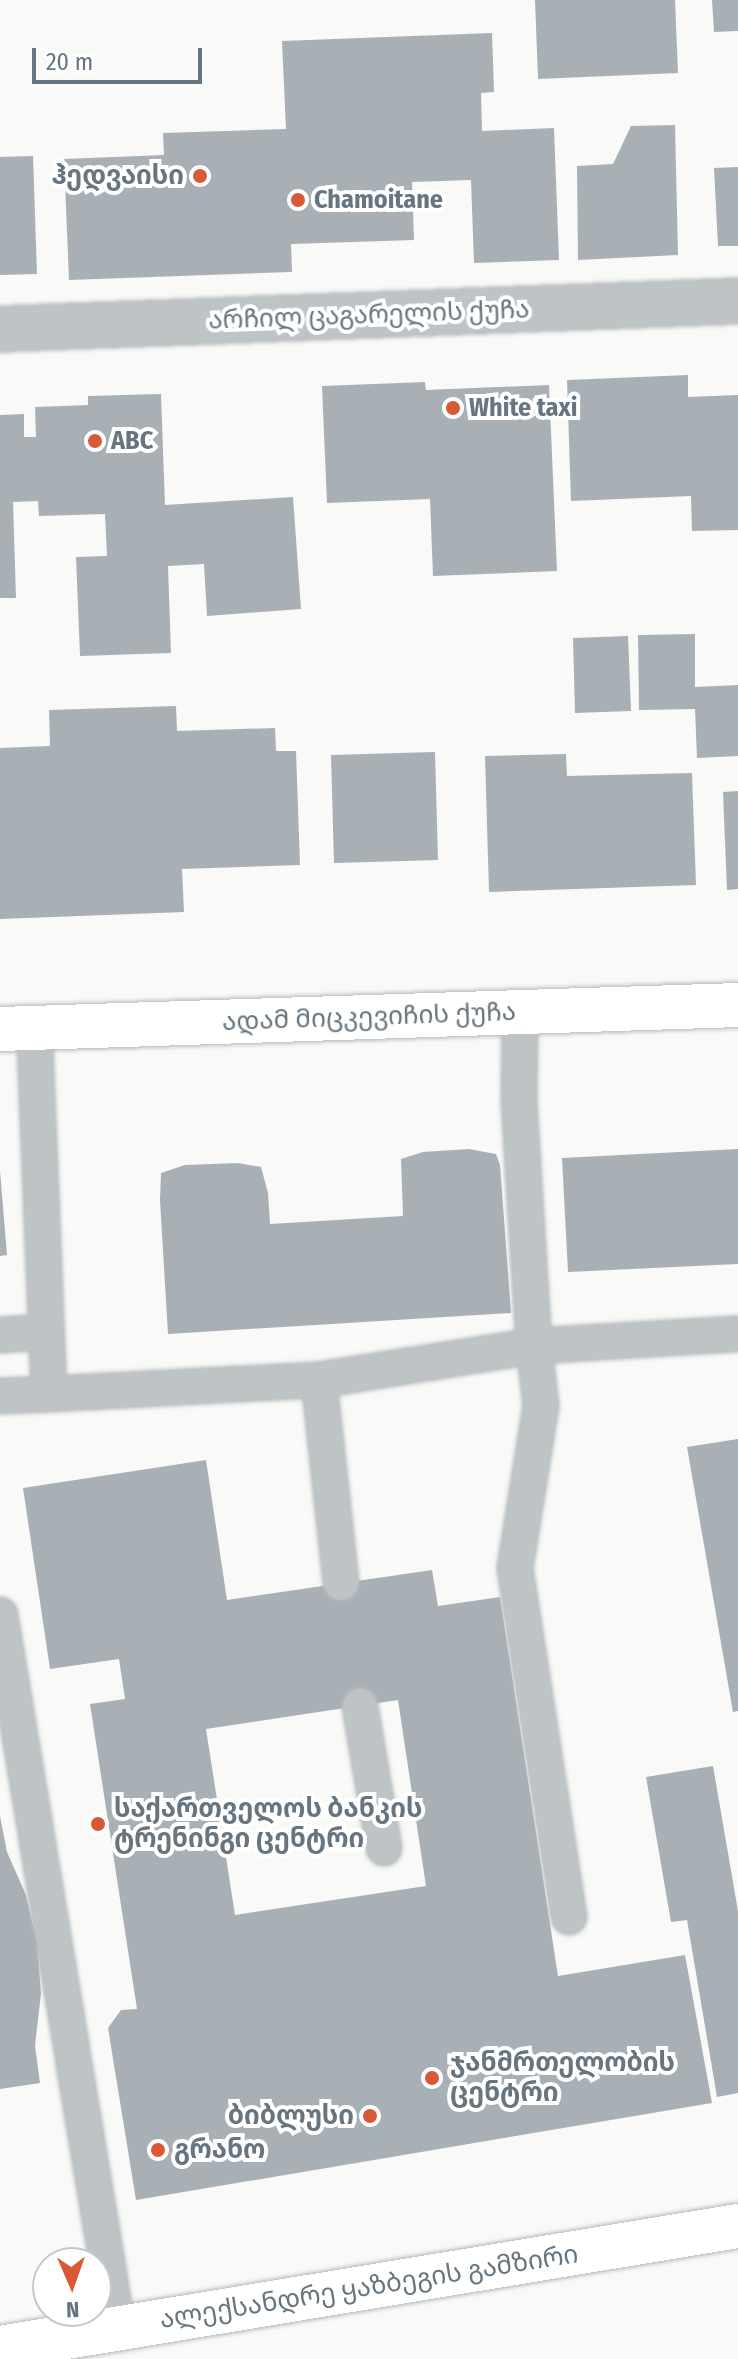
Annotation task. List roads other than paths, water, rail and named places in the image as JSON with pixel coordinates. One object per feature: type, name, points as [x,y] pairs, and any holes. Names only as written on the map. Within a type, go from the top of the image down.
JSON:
[{"type":"main road","name":"ადამ მიცკევიჩის ქუჩა","points":[[17,1028],[738,1005]]},
{"type":"main road","name":"ალექსანდრე ყაზბეგის გამზირი","points":[[5,2351],[118,2329],[738,2226]]},
{"type":"street","name":"არჩილ ცაგარელის ქუჩა","points":[[0,329],[738,301]]},
{"type":"lane","points":[[520,1013],[519,1100],[534,1346],[541,1406],[515,1568],[569,1917]]},
{"type":"lane","points":[[17,1028],[46,1332],[49,1394]]},
{"type":"lane","points":[[0,1335],[46,1332]]},
{"type":"lane","points":[[0,1396],[319,1380],[534,1346],[738,1334]]},
{"type":"lane","points":[[319,1380],[341,1583]]},
{"type":"lane","points":[[0,1615],[12,1759],[118,2329]]},
{"type":"lane","points":[[360,1706],[384,1848]]},
{"type":"place","name":"ჰედვაისი","points":[[200,176]]},
{"type":"place","name":"Chamoitane","points":[[298,200]]},
{"type":"place","name":"White taxi","points":[[453,408]]},
{"type":"place","name":"ABC","points":[[95,441]]},
{"type":"place","name":"საქართველოს ბანკის ტრენინგი ცენტრი","points":[[98,1824]]},
{"type":"place","name":"ჯანმრთელობის ცენტრი","points":[[432,2078]]},
{"type":"place","name":"ბიბლუსი","points":[[370,2116]]},
{"type":"place","name":"გრანო","points":[[158,2150]]}]
